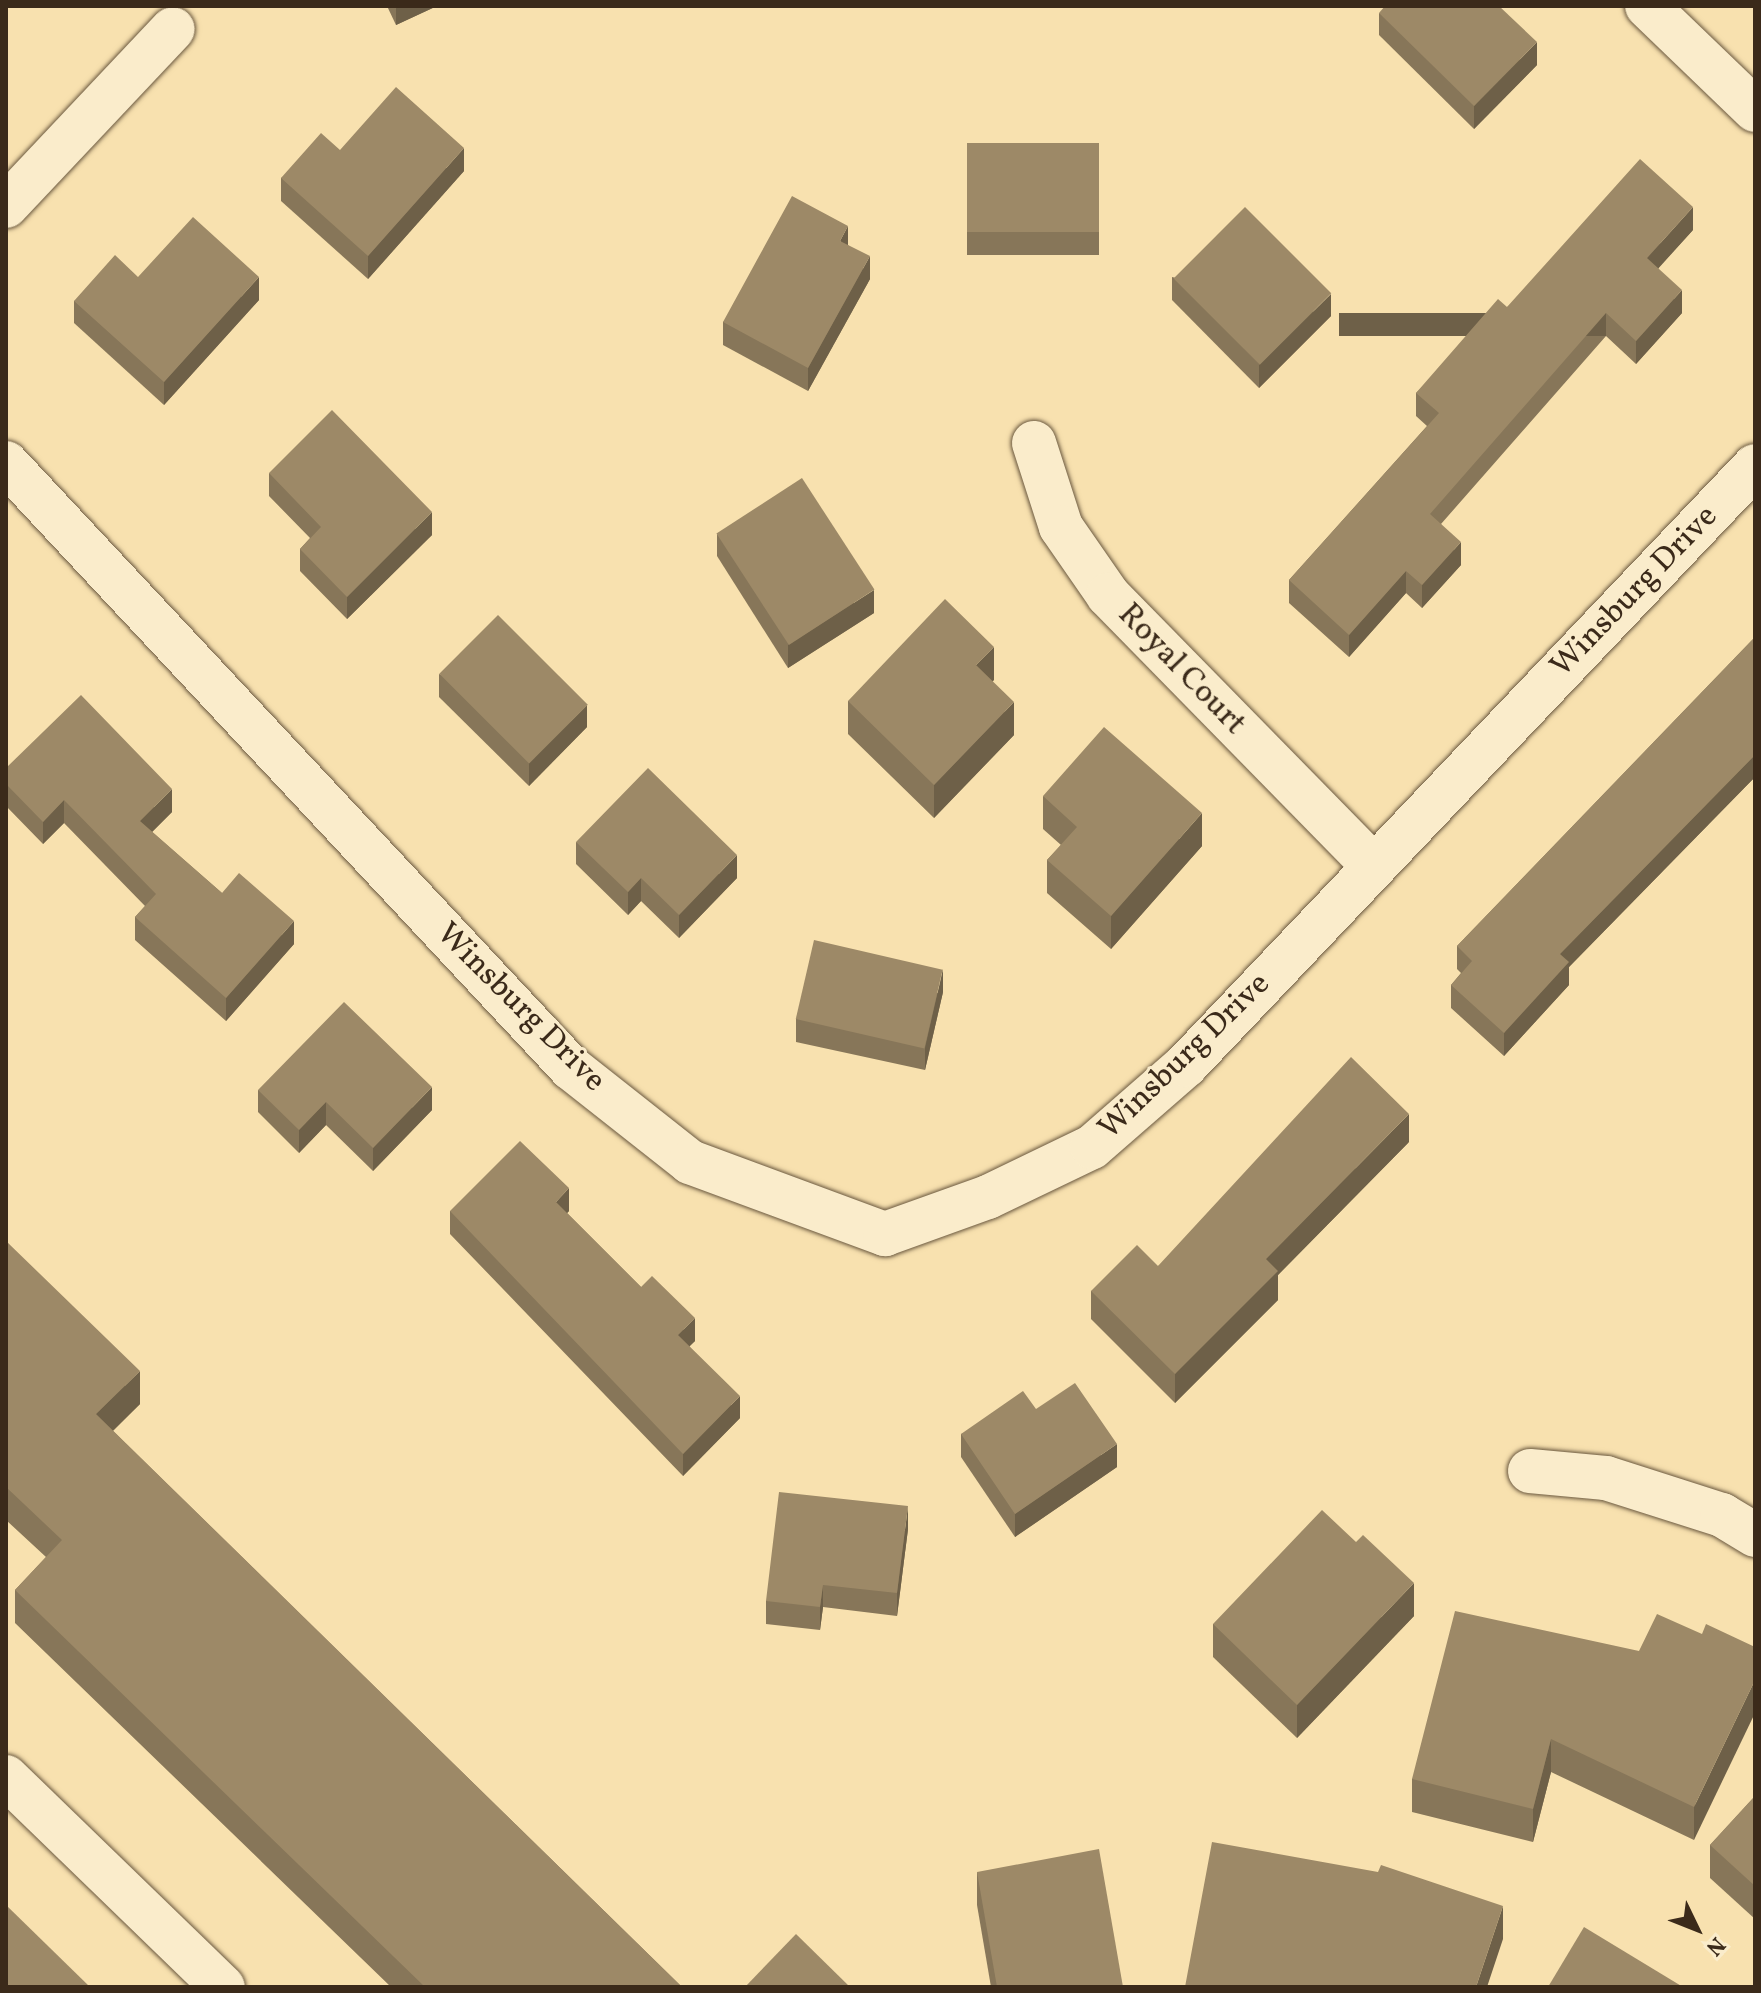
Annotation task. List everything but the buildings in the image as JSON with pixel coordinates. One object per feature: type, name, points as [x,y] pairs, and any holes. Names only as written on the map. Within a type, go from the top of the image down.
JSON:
[{"type":"street","points":[[1647,6],[1755,110]]},
{"type":"street","points":[[6,206],[173,29]]},
{"type":"street","name":"Royal Court","points":[[1034,443],[1061,527],[1108,595],[1374,867]]},
{"type":"street","name":"Winsburg Drive","points":[[6,463],[571,1068],[690,1162],[885,1234],[988,1197],[1092,1147],[1186,1065],[1755,466]]},
{"type":"street","points":[[1530,1471],[1606,1478],[1722,1515],[1755,1535]]},
{"type":"street","points":[[6,1777],[223,1987]]}]
